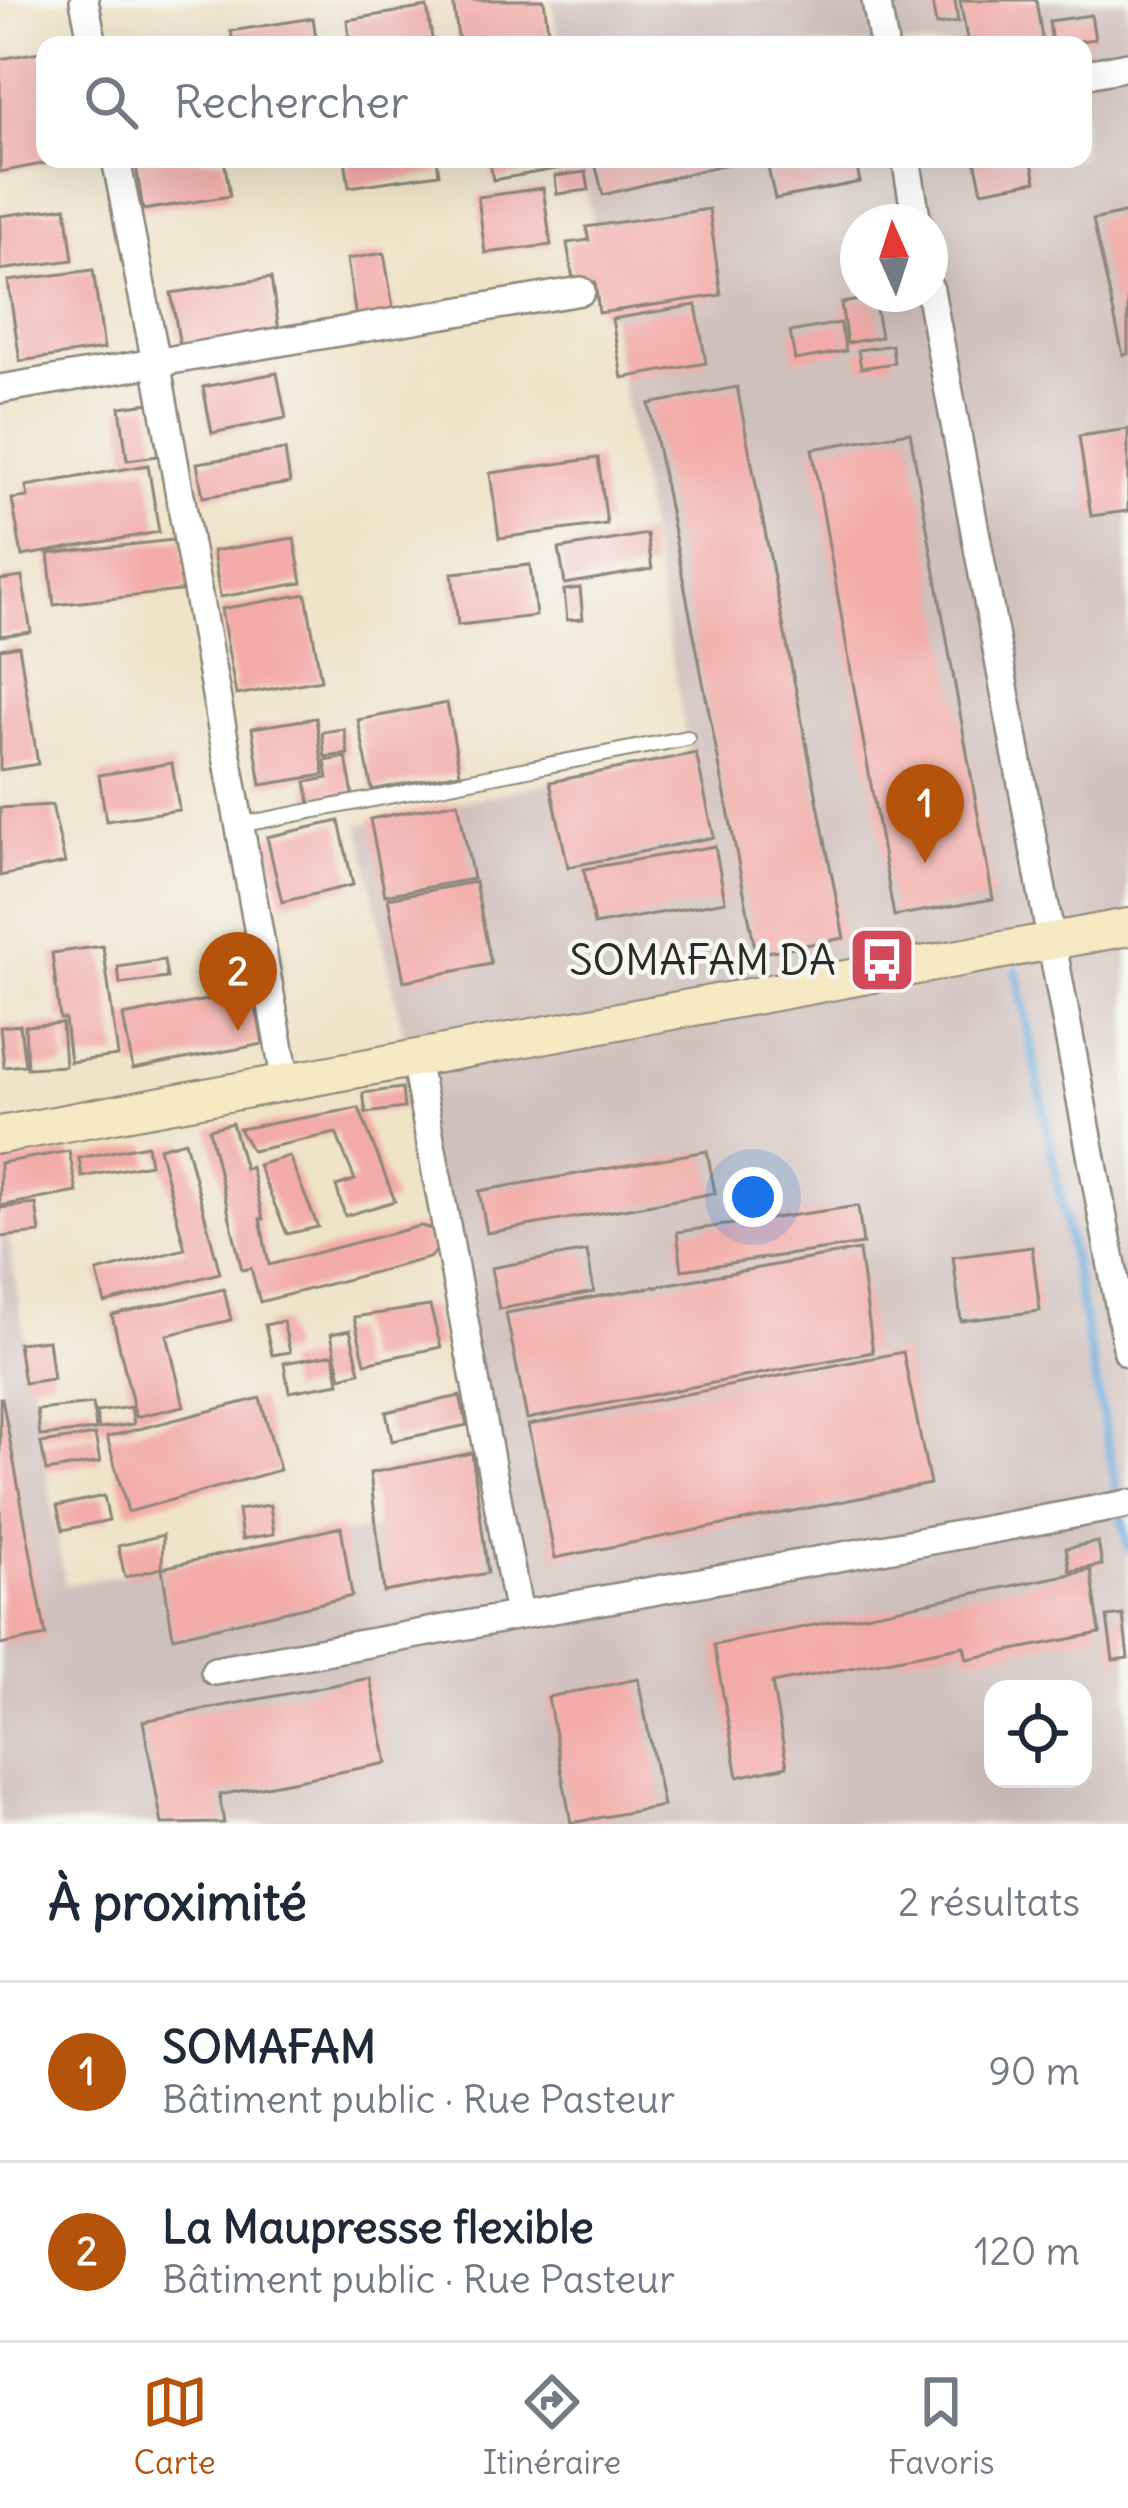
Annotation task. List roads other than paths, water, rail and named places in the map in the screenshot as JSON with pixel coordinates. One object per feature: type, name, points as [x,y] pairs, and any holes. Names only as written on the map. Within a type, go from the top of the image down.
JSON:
[{"type":"main road","points":[[0,1135],[1128,927]]},
{"type":"street","points":[[84,0],[91,36]]},
{"type":"street","points":[[876,0],[882,36]]},
{"type":"street","points":[[1092,72],[1128,66]]},
{"type":"street","points":[[118,168],[286,1083]]},
{"type":"street","points":[[907,168],[914,204]]},
{"type":"street","points":[[0,389],[581,291]]},
{"type":"street","points":[[934,312],[1128,1352]]},
{"type":"street","points":[[415,1059],[519,1615]]},
{"type":"street","points":[[215,1671],[1128,1504]]},
{"type":"lane","points":[[239,825],[687,738]]},
{"type":"waterway","points":[[1017,971],[1128,1548]]},
{"type":"place","name":"SOMAFAM","points":[[925,863]]},
{"type":"place","name":"SOMAFAM DA","points":[[882,960]]},
{"type":"place","name":"La Maupresse flexible","points":[[238,1031]]}]
